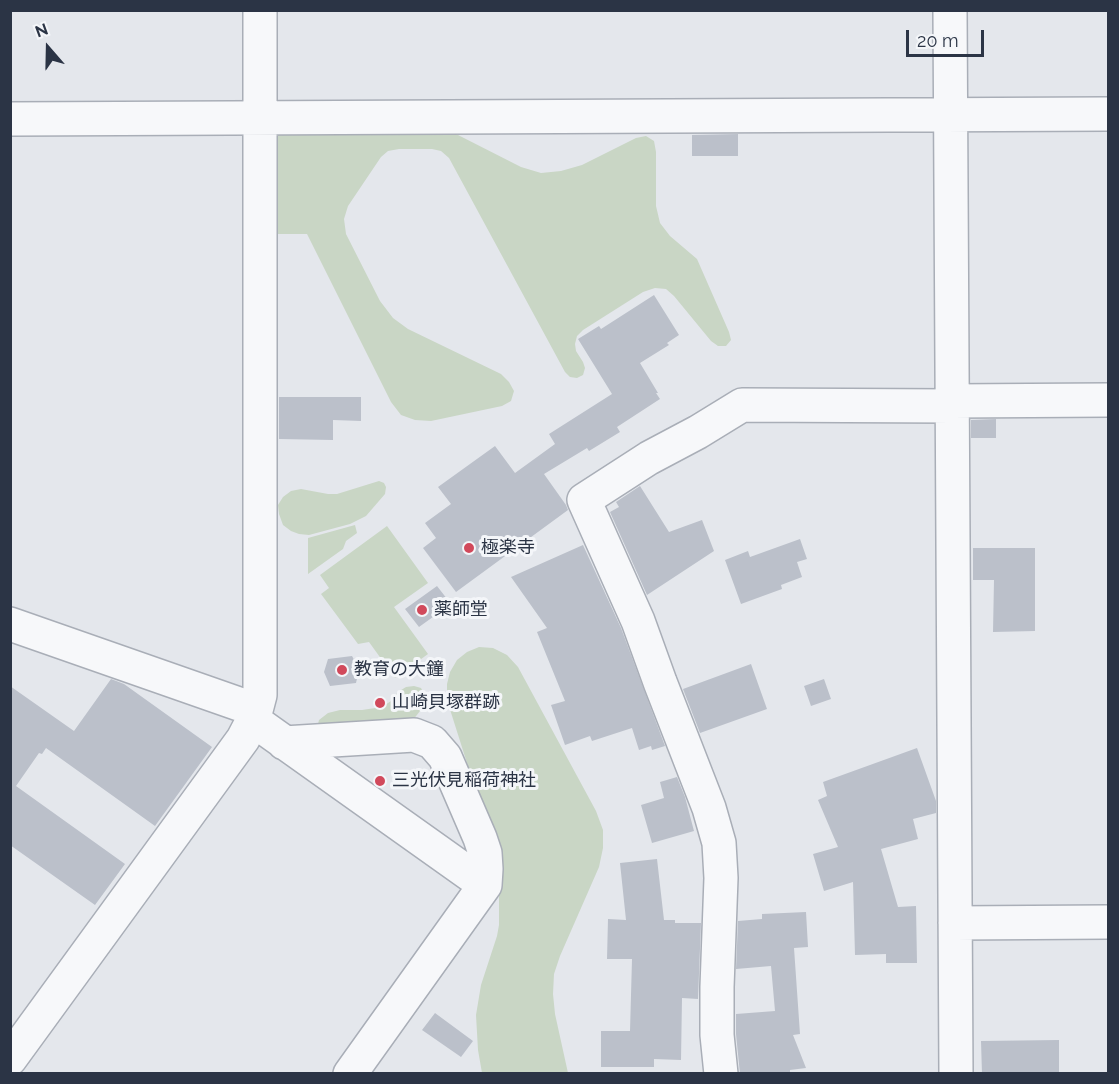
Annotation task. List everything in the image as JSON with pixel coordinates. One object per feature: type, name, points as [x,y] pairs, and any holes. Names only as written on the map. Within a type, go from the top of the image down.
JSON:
[{"type":"street","points":[[10,1059],[243,739],[255,715],[260,695],[260,10]]},
{"type":"street","points":[[950,10],[956,1074]]},
{"type":"street","points":[[10,119],[1108,114]]},
{"type":"street","points":[[721,1074],[717,1035],[721,878],[719,843],[709,808],[638,621],[584,500],[649,458],[742,405],[1108,400]]},
{"type":"street","points":[[10,624],[255,715],[284,743],[485,885]]},
{"type":"street","points":[[284,743],[414,735],[432,742],[445,757],[480,838],[484,854],[485,885],[350,1074]]},
{"type":"street","points":[[955,923],[1108,922]]},
{"type":"green space","points":[[441,129],[458,135],[521,167],[541,173],[561,171],[582,165],[636,138],[646,136],[654,141],[656,206],[660,223],[670,236],[697,259],[731,340],[726,346],[718,346],[711,341],[674,296],[666,289],[655,288],[643,292],[577,336],[576,351],[585,368],[583,375],[577,378],[570,377],[565,372],[449,158],[441,151],[432,149],[388,151],[381,157],[348,206],[344,219],[346,234],[380,301],[393,318],[408,329],[501,374],[514,391],[511,401],[502,406],[431,421],[415,420],[401,415],[391,402],[307,234],[274,234],[274,143],[283,130]]},
{"type":"green space","points":[[379,481],[386,487],[385,494],[366,516],[350,524],[309,535],[291,531],[283,525],[278,505],[291,491],[301,489],[337,494]]},
{"type":"green space","points":[[355,525],[357,533],[346,541],[343,549],[308,574],[308,538]]},
{"type":"green space","points":[[387,526],[428,583],[394,607],[428,654],[395,678],[369,642],[358,644],[321,594],[329,588],[320,575]]},
{"type":"green space","points":[[479,647],[493,648],[507,655],[518,667],[596,811],[603,830],[603,848],[599,867],[554,974],[555,1014],[568,1073],[482,1073],[476,1015],[481,985],[499,925],[499,873],[494,848],[447,700],[450,672],[457,660],[467,652]]},
{"type":"green space","points":[[406,687],[421,688],[424,702],[413,720],[317,728],[319,720],[328,713],[382,707],[398,692]]},
{"type":"building","points":[[738,134],[738,156],[692,156],[692,135]]},
{"type":"building","points":[[654,295],[679,335],[667,343],[669,345],[640,363],[660,399],[617,427],[620,432],[589,451],[587,448],[544,474],[568,510],[456,592],[423,548],[436,538],[425,523],[451,504],[438,487],[495,446],[515,473],[555,444],[549,434],[612,394],[578,339],[599,326],[601,329]]},
{"type":"building","points":[[279,397],[361,397],[361,421],[333,420],[333,440],[279,439]]},
{"type":"building","points":[[996,419],[996,438],[971,438],[971,420]]},
{"type":"building","points":[[640,486],[669,532],[702,520],[714,551],[647,595],[610,512],[619,507],[616,502]]},
{"type":"building","points":[[800,539],[807,559],[797,562],[802,577],[781,585],[782,589],[741,604],[725,560],[748,551],[750,557]]},
{"type":"building","points":[[583,545],[621,628],[665,746],[652,750],[651,746],[639,750],[632,728],[592,741],[590,736],[565,745],[551,705],[565,701],[537,632],[547,628],[511,577]]},
{"type":"building","points":[[973,548],[1035,548],[1035,631],[993,632],[994,580],[973,580]]},
{"type":"building","points":[[437,586],[451,604],[419,627],[405,609]]},
{"type":"building","name":"教育の大鐘","points":[[352,656],[359,669],[356,683],[330,686],[324,672],[328,659]]},
{"type":"building","points":[[751,664],[767,709],[700,733],[683,689]]},
{"type":"building","points":[[111,679],[124,684],[212,747],[155,826],[46,748],[42,754],[39,753],[16,786],[125,864],[95,905],[10,845],[10,686],[74,731]]},
{"type":"building","points":[[824,679],[831,699],[811,706],[804,686]]},
{"type":"building","points":[[917,748],[936,801],[936,813],[913,819],[918,839],[881,849],[898,907],[916,906],[917,963],[886,963],[886,954],[855,955],[853,882],[824,891],[813,854],[838,847],[818,800],[827,796],[823,782]]},
{"type":"building","points":[[677,777],[694,831],[652,843],[641,805],[664,798],[660,782]]},
{"type":"building","points":[[657,859],[664,920],[675,920],[675,923],[701,923],[698,999],[682,998],[681,1060],[654,1059],[654,1067],[601,1067],[601,1031],[630,1031],[632,959],[607,959],[608,919],[626,920],[620,863]]},
{"type":"building","points":[[806,912],[808,947],[794,948],[800,1034],[793,1035],[806,1068],[790,1070],[790,1074],[740,1074],[736,1014],[775,1011],[771,966],[736,969],[738,921],[762,919],[762,914]]},
{"type":"building","points":[[435,1013],[473,1041],[461,1057],[422,1030]]},
{"type":"building","points":[[1059,1040],[1059,1074],[982,1074],[981,1041]]},
{"type":"place","name":"極楽寺","points":[[469,548]]},
{"type":"place","name":"薬師堂","points":[[422,610]]},
{"type":"place","name":"教育の大鐘","points":[[342,670]]},
{"type":"place","name":"山崎貝塚群跡","points":[[380,703]]},
{"type":"place","name":"三光伏見稲荷神社","points":[[380,781]]}]
